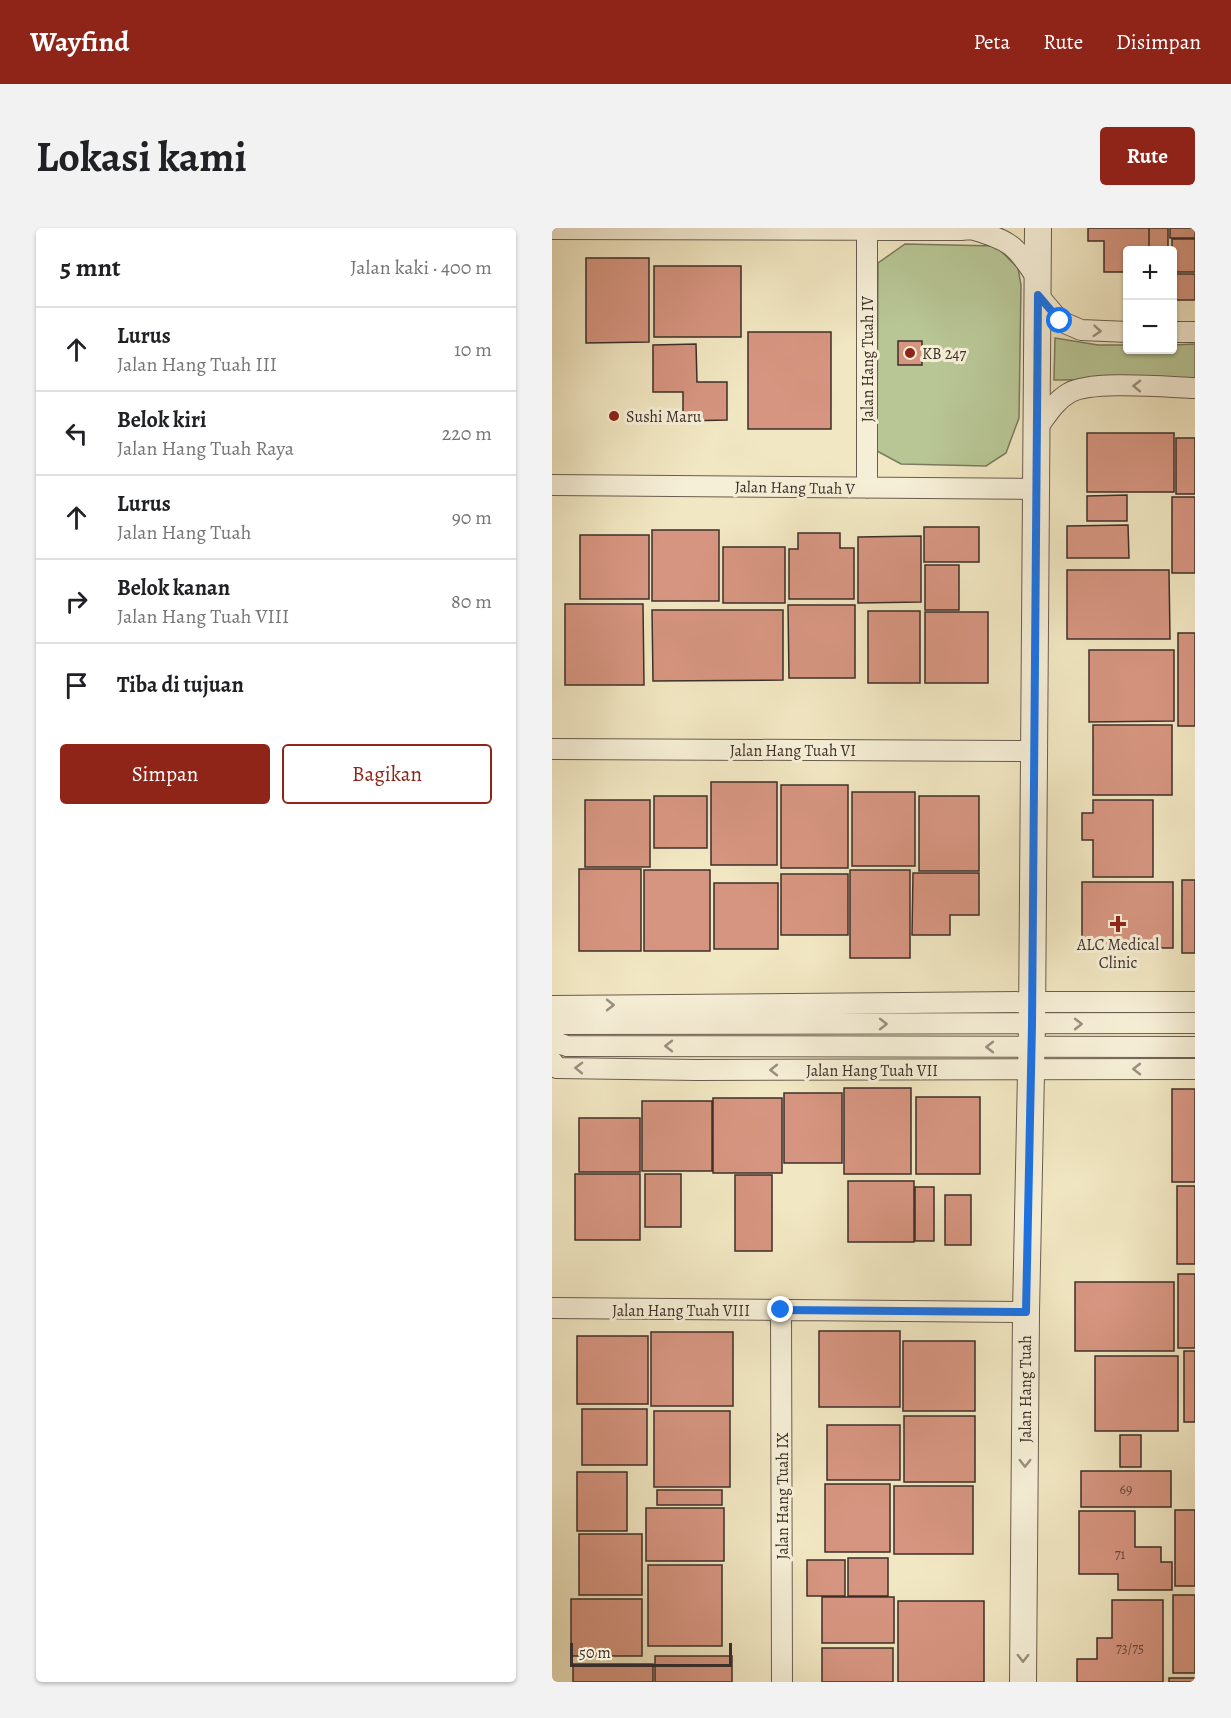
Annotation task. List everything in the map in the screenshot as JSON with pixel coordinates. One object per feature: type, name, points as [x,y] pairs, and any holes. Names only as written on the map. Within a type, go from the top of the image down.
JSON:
[{"type":"street","name":"Jalan Hang Tuah","points":[[1023,1682],[1038,427],[1038,228]]},
{"type":"street","points":[[552,229],[977,229],[1002,238],[1021,252],[1038,287],[1060,321],[1081,330],[1123,332]]},
{"type":"street","name":"Jalan Hang Tuah IV","points":[[867,230],[867,488]]},
{"type":"street","points":[[1177,332],[1195,332]]},
{"type":"street","points":[[1038,427],[1055,404],[1071,392],[1092,386],[1195,388]]},
{"type":"street","name":"Jalan Hang Tuah V","points":[[552,485],[1037,489]]},
{"type":"street","name":"Jalan Hang Tuah VI","points":[[552,749],[1034,752]]},
{"type":"street","points":[[1185,1002],[1185,1047],[1189,1069]]},
{"type":"street","name":"Jalan Hang Tuah VII","points":[[552,1061],[557,1068],[850,1070],[1185,1002]]},
{"type":"street","points":[[850,1003],[850,1070]]},
{"type":"street","name":"Jalan Hang Tuah VII","points":[[552,1024],[806,1004],[850,1003],[1031,1035],[1189,1069]]},
{"type":"street","points":[[805,1024],[806,1004]]},
{"type":"street","name":"Jalan Hang Tuah VII","points":[[552,1006],[697,1014],[805,1024],[850,1024],[1031,1035],[1185,1047]]},
{"type":"street","points":[[697,1014],[698,1070]]},
{"type":"street","name":"Jalan Hang Tuah VII","points":[[552,1041],[567,1046],[850,1046],[1185,1023]]},
{"type":"street","name":"Jalan Hang Tuah VIII","points":[[552,1308],[1026,1312]]},
{"type":"street","name":"Jalan Hang Tuah IX","points":[[781,1310],[782,1682]]},
{"type":"green space","points":[[905,244],[996,246],[1018,268],[1021,285],[1019,418],[1006,453],[986,466],[901,464],[877,451],[878,263]]},
{"type":"green space","points":[[1055,338],[1098,345],[1123,345],[1123,354],[1177,354],[1177,345],[1195,344],[1195,379],[1054,380]]},
{"type":"building","points":[[1088,228],[1149,228],[1149,246],[1123,246],[1123,272],[1104,272],[1104,241],[1088,241]]},
{"type":"building","points":[[1149,228],[1168,228],[1168,246],[1149,246]]},
{"type":"building","points":[[1170,228],[1195,228],[1195,238],[1170,238]]},
{"type":"building","points":[[1172,239],[1195,239],[1195,272],[1177,272],[1177,246],[1172,246]]},
{"type":"building","points":[[586,258],[649,258],[649,342],[586,343]]},
{"type":"building","points":[[654,266],[741,266],[741,337],[654,337]]},
{"type":"building","points":[[1177,274],[1195,274],[1195,300],[1177,300]]},
{"type":"building","points":[[748,332],[831,332],[831,429],[748,429]]},
{"type":"building","name":"KB 247","points":[[898,341],[922,341],[922,365],[898,365]]},
{"type":"building","points":[[696,344],[697,382],[727,382],[727,420],[683,421],[683,392],[653,392],[653,345]]},
{"type":"building","points":[[1087,433],[1174,433],[1174,492],[1087,492]]},
{"type":"building","points":[[1176,438],[1195,438],[1195,494],[1176,494]]},
{"type":"building","points":[[1127,495],[1127,521],[1087,521],[1087,496]]},
{"type":"building","points":[[1172,497],[1195,497],[1195,573],[1172,573]]},
{"type":"building","points":[[1128,525],[1129,558],[1067,558],[1067,526]]},
{"type":"building","points":[[924,527],[979,527],[979,562],[924,562]]},
{"type":"building","points":[[652,530],[719,530],[719,601],[652,601]]},
{"type":"building","points":[[798,533],[840,533],[840,548],[854,548],[854,599],[789,599],[789,549],[798,549]]},
{"type":"building","points":[[580,535],[649,535],[649,599],[580,599]]},
{"type":"building","points":[[921,536],[921,602],[858,603],[858,537]]},
{"type":"building","points":[[723,547],[785,547],[785,603],[723,603]]},
{"type":"building","points":[[925,565],[959,565],[959,610],[925,610]]},
{"type":"building","points":[[1067,570],[1169,570],[1170,639],[1067,639]]},
{"type":"building","points":[[565,604],[643,604],[644,685],[565,685]]},
{"type":"building","points":[[788,605],[855,605],[855,678],[789,678]]},
{"type":"building","points":[[652,610],[783,610],[783,680],[653,681]]},
{"type":"building","points":[[868,611],[920,611],[920,683],[868,683]]},
{"type":"building","points":[[925,612],[988,612],[988,683],[925,683]]},
{"type":"building","points":[[1178,633],[1195,633],[1195,726],[1178,726]]},
{"type":"building","points":[[1089,650],[1174,650],[1174,721],[1089,722]]},
{"type":"building","points":[[1093,725],[1172,725],[1172,795],[1093,795]]},
{"type":"building","points":[[711,782],[777,782],[777,865],[711,865]]},
{"type":"building","points":[[781,785],[848,785],[848,868],[781,868]]},
{"type":"building","points":[[852,792],[915,792],[915,866],[852,866]]},
{"type":"building","points":[[654,796],[707,796],[707,848],[654,848]]},
{"type":"building","points":[[919,796],[979,796],[979,871],[919,871]]},
{"type":"building","points":[[585,800],[650,800],[650,867],[585,867]]},
{"type":"building","points":[[1093,800],[1153,800],[1153,877],[1093,877],[1093,840],[1082,840],[1082,813],[1093,813]]},
{"type":"building","points":[[579,869],[641,869],[641,951],[579,951]]},
{"type":"building","points":[[644,870],[710,870],[710,951],[644,951]]},
{"type":"building","points":[[850,870],[910,870],[910,958],[850,958]]},
{"type":"building","points":[[913,873],[979,873],[979,915],[950,915],[950,935],[912,935]]},
{"type":"building","points":[[781,874],[848,874],[848,935],[781,935]]},
{"type":"building","points":[[1182,880],[1195,880],[1195,953],[1182,953]]},
{"type":"building","points":[[1082,882],[1173,882],[1173,948],[1082,948]]},
{"type":"building","points":[[714,883],[778,883],[778,949],[714,949]]},
{"type":"building","points":[[844,1088],[911,1088],[911,1174],[844,1174]]},
{"type":"building","points":[[1172,1089],[1195,1089],[1195,1182],[1172,1182]]},
{"type":"building","points":[[784,1093],[842,1093],[842,1163],[784,1163]]},
{"type":"building","points":[[916,1097],[980,1097],[980,1174],[916,1174]]},
{"type":"building","points":[[713,1098],[782,1098],[782,1173],[713,1173]]},
{"type":"building","points":[[642,1101],[712,1101],[712,1171],[642,1171]]},
{"type":"building","points":[[579,1118],[640,1118],[640,1172],[579,1172]]},
{"type":"building","points":[[575,1174],[640,1174],[640,1240],[575,1240]]},
{"type":"building","points":[[645,1174],[681,1174],[681,1227],[645,1227]]},
{"type":"building","points":[[735,1175],[772,1175],[772,1251],[735,1251]]},
{"type":"building","points":[[848,1181],[914,1181],[914,1242],[848,1242]]},
{"type":"building","points":[[1177,1186],[1195,1186],[1195,1264],[1177,1264]]},
{"type":"building","points":[[915,1187],[934,1187],[934,1241],[915,1241]]},
{"type":"building","points":[[945,1195],[971,1195],[971,1245],[945,1245]]},
{"type":"building","points":[[1178,1274],[1195,1274],[1195,1348],[1178,1348]]},
{"type":"building","points":[[1075,1282],[1174,1282],[1174,1351],[1075,1351]]},
{"type":"building","points":[[819,1331],[900,1331],[900,1407],[819,1407]]},
{"type":"building","points":[[651,1332],[733,1332],[733,1406],[651,1406]]},
{"type":"building","points":[[577,1336],[648,1336],[648,1404],[577,1404]]},
{"type":"building","points":[[903,1341],[975,1341],[975,1411],[903,1411]]},
{"type":"building","points":[[1184,1351],[1195,1351],[1195,1422],[1184,1422]]},
{"type":"building","points":[[1095,1356],[1178,1356],[1178,1431],[1095,1431]]},
{"type":"building","points":[[582,1409],[647,1409],[647,1465],[582,1465]]},
{"type":"building","points":[[654,1411],[730,1411],[730,1487],[654,1487]]},
{"type":"building","points":[[904,1416],[975,1416],[975,1482],[904,1482]]},
{"type":"building","points":[[827,1425],[900,1425],[900,1480],[827,1480]]},
{"type":"building","points":[[1120,1435],[1141,1435],[1141,1467],[1120,1467]]},
{"type":"building","points":[[1081,1471],[1171,1471],[1171,1507],[1081,1507]]},
{"type":"building","points":[[577,1472],[627,1472],[627,1531],[577,1531]]},
{"type":"building","points":[[825,1484],[890,1484],[890,1552],[825,1552]]},
{"type":"building","points":[[894,1486],[973,1486],[973,1554],[894,1554]]},
{"type":"building","points":[[657,1490],[722,1490],[722,1505],[657,1505]]},
{"type":"building","points":[[646,1508],[724,1508],[724,1561],[646,1561]]},
{"type":"building","points":[[1175,1510],[1195,1510],[1195,1586],[1175,1586]]},
{"type":"building","points":[[1079,1511],[1135,1511],[1135,1547],[1161,1547],[1161,1562],[1172,1562],[1172,1590],[1118,1590],[1118,1574],[1079,1574]]},
{"type":"building","points":[[579,1534],[642,1534],[642,1595],[579,1595]]},
{"type":"building","points":[[848,1558],[888,1558],[888,1596],[848,1596]]},
{"type":"building","points":[[807,1560],[845,1560],[845,1596],[807,1596]]},
{"type":"building","points":[[648,1565],[722,1565],[722,1646],[648,1646]]},
{"type":"building","points":[[1173,1595],[1195,1595],[1195,1673],[1173,1673]]},
{"type":"building","points":[[822,1597],[894,1597],[894,1643],[822,1643]]},
{"type":"building","points":[[571,1599],[642,1599],[642,1656],[571,1656]]},
{"type":"building","points":[[1112,1600],[1163,1600],[1163,1682],[1077,1682],[1077,1659],[1097,1659],[1097,1638],[1112,1638]]},
{"type":"building","points":[[898,1601],[984,1601],[984,1682],[898,1682]]},
{"type":"building","points":[[822,1648],[893,1648],[893,1682],[822,1682]]},
{"type":"building","points":[[655,1656],[732,1656],[732,1682],[655,1682]]},
{"type":"building","points":[[573,1664],[653,1664],[653,1682],[573,1682]]},
{"type":"building","points":[[1169,1678],[1195,1678],[1195,1682],[1169,1682]]},
{"type":"place","name":"KB 247","points":[[910,353]]},
{"type":"place","name":"Sushi Maru","points":[[614,416]]},
{"type":"place","name":"ALC Medical Clinic","points":[[1118,924]]},
{"type":"route","points":[[781,1310],[1026,1312],[1032,1024],[1038,295],[1060,321]]}]
